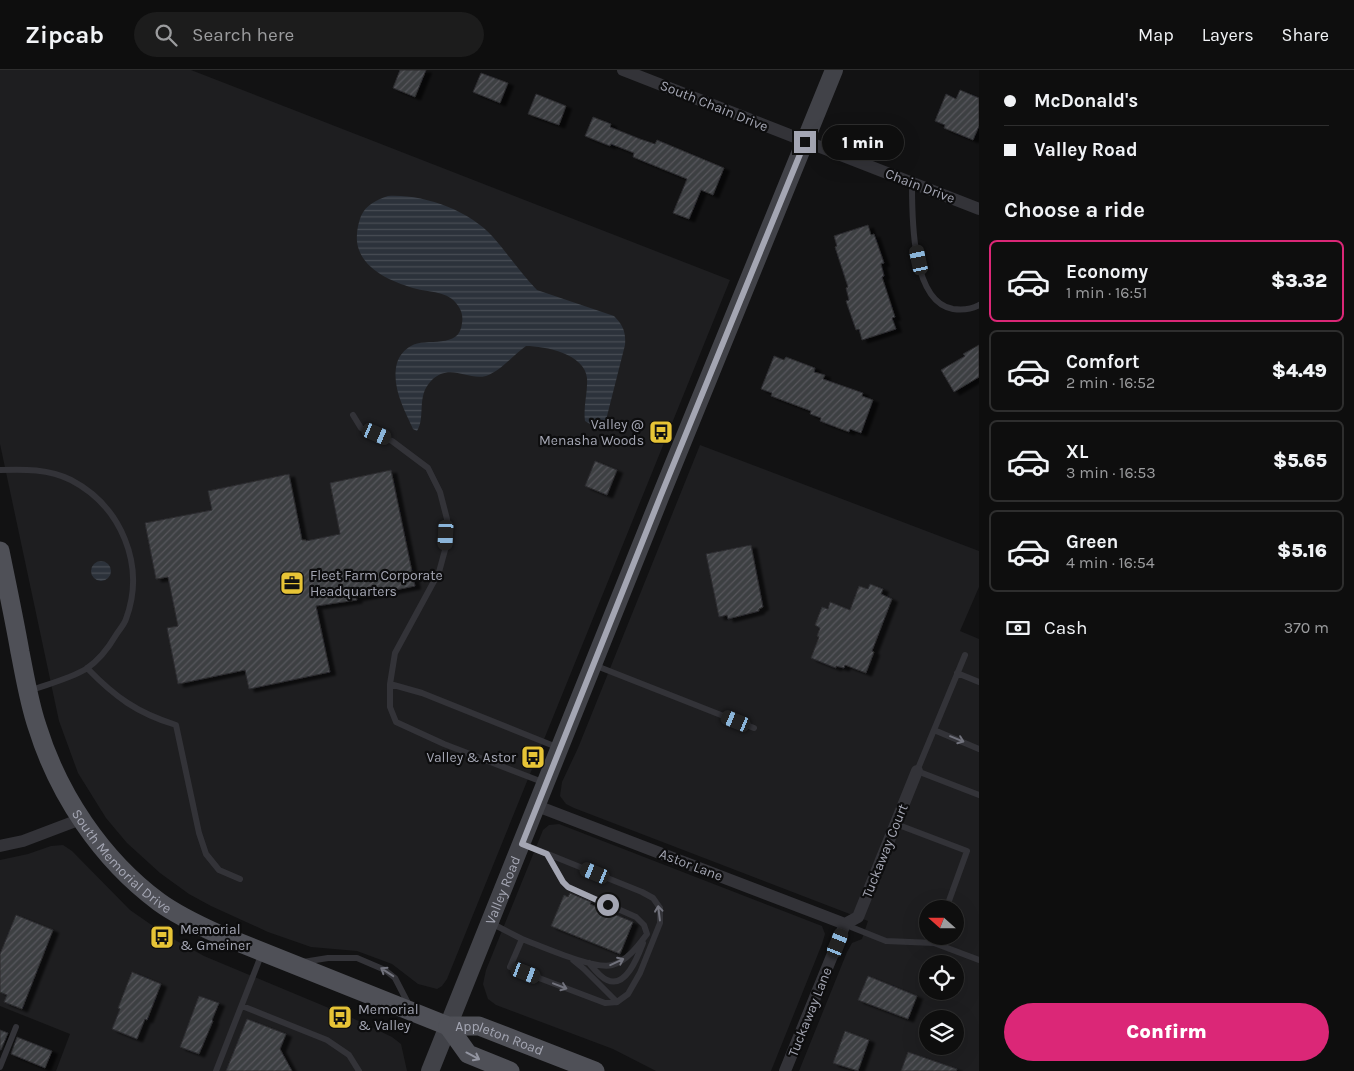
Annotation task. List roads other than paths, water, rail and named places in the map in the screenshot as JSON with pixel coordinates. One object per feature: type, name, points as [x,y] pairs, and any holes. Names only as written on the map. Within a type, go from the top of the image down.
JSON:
[{"type":"main road","name":"South Memorial Drive","points":[[0,551],[5,605],[37,726],[49,759],[64,791],[81,819],[115,863],[159,902],[192,922],[448,1026]]},
{"type":"main road","name":"Appleton Road","points":[[448,1026],[468,1054],[510,1071]]},
{"type":"main road","name":"Appleton Road","points":[[448,1026],[479,1026],[596,1071]]},
{"type":"street","name":"South Chain Drive","points":[[623,70],[805,142]]},
{"type":"street","name":"Valley Road","points":[[430,1071],[834,70]]},
{"type":"street","name":"Chain Drive","points":[[805,142],[979,209]]},
{"type":"street","name":"Tuckaway Court","points":[[845,924],[858,917],[917,771]]},
{"type":"street","name":"Astor Lane","points":[[537,806],[845,924]]},
{"type":"street","points":[[0,846],[23,841],[81,819]]},
{"type":"street","name":"Tuckaway Lane","points":[[785,1071],[845,924]]},
{"type":"lane","points":[[912,182],[913,232],[922,274],[930,295],[944,307],[959,310],[979,305]]},
{"type":"lane","points":[[353,415],[361,428],[392,441],[428,468],[440,492],[447,519],[446,550],[439,572],[395,653],[390,684],[390,707],[396,722],[444,744],[546,784]]},
{"type":"lane","points":[[0,470],[27,469],[48,472],[71,480],[93,495],[111,512],[126,539],[131,561],[132,592],[126,620],[109,648],[87,668],[28,692]]},
{"type":"lane","points":[[965,655],[917,771],[979,795]]},
{"type":"lane","points":[[594,665],[754,728]]},
{"type":"lane","points":[[87,668],[108,690],[138,710],[176,725],[199,833],[206,854],[219,870],[240,879]]},
{"type":"lane","points":[[957,673],[979,682]]},
{"type":"lane","points":[[390,684],[422,693],[560,748]]},
{"type":"lane","points":[[934,730],[979,748]]},
{"type":"lane","points":[[896,824],[967,851],[949,900]]},
{"type":"lane","points":[[522,844],[642,892],[653,898],[660,908],[660,923],[640,974],[628,994],[617,1002],[604,1003],[510,967],[522,938]]},
{"type":"lane","points":[[547,854],[563,882],[568,887],[636,917],[644,925],[647,934],[629,972],[620,980],[614,982],[606,980],[588,962]]},
{"type":"lane","points":[[490,923],[570,958],[600,966],[610,966],[621,961],[636,948],[647,934]]},
{"type":"lane","points":[[845,924],[886,940],[919,943]]},
{"type":"lane","points":[[937,945],[979,960]]},
{"type":"lane","points":[[216,1071],[262,952]]},
{"type":"lane","points":[[293,964],[328,958],[357,958],[385,970],[395,978],[413,1012]]},
{"type":"lane","points":[[570,958],[584,969],[617,1002]]},
{"type":"lane","points":[[242,1006],[327,1040],[349,1055],[359,1071]]},
{"type":"lane","points":[[0,1067],[16,1027]]},
{"type":"place","name":"Valley @ Menasha Woods","points":[[661,432]]},
{"type":"place","name":"Fleet Farm Corporate Headquarters","points":[[292,583]]},
{"type":"place","name":"Valley & Astor","points":[[533,757]]},
{"type":"place","name":"Memorial & Gmeiner","points":[[162,937]]},
{"type":"place","name":"Memorial & Valley","points":[[340,1017]]}]
